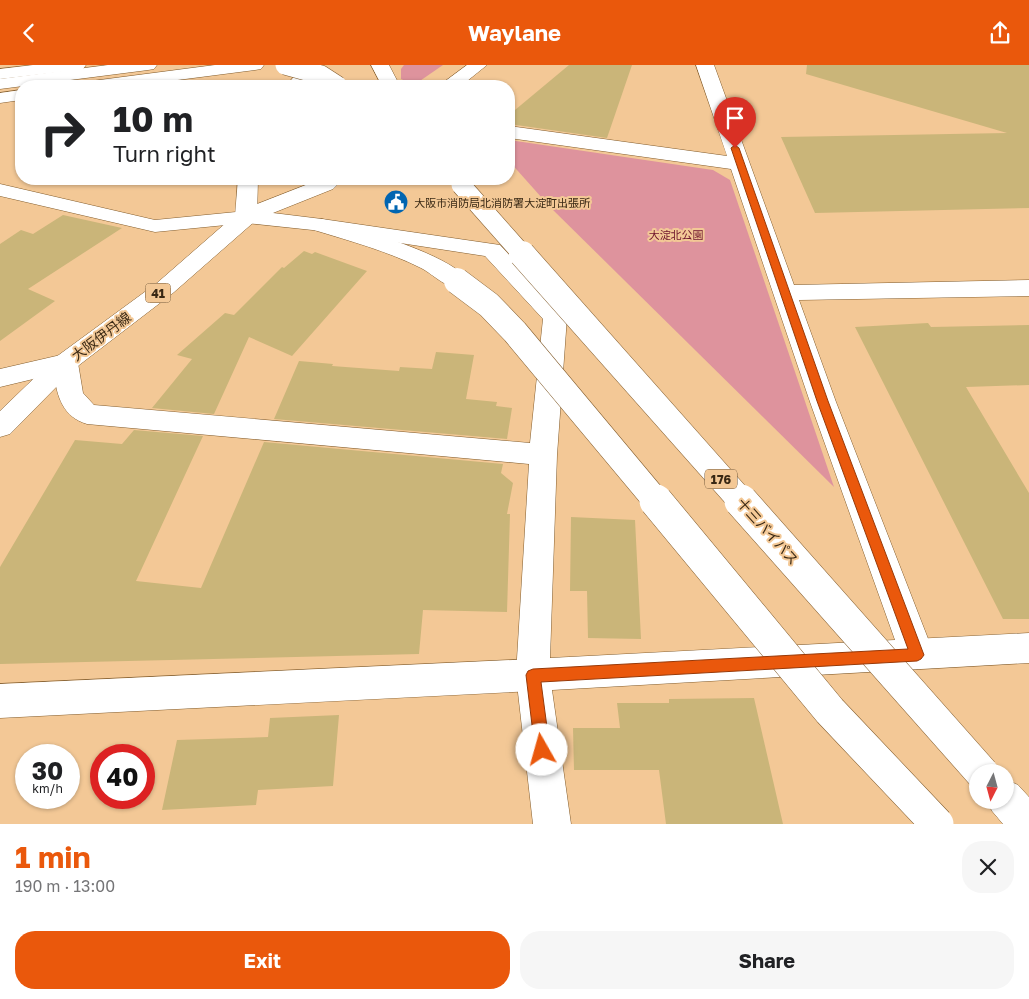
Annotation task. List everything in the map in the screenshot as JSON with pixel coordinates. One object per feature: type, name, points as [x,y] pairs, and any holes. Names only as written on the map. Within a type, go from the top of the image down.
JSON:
[{"type":"main road","points":[[0,74],[77,65]]},
{"type":"main road","points":[[31,80],[148,65]]},
{"type":"main road","points":[[139,80],[255,65]]},
{"type":"main road","points":[[285,65],[321,75],[329,80]]},
{"type":"main road","points":[[300,80],[313,65]]},
{"type":"main road","points":[[380,65],[388,80]]},
{"type":"main road","points":[[458,80],[478,65]]},
{"type":"main road","points":[[705,65],[823,401],[917,655]]},
{"type":"main road","points":[[0,84],[15,82]]},
{"type":"main road","points":[[0,98],[15,96]]},
{"type":"main road","points":[[515,134],[741,164]]},
{"type":"main road","points":[[246,217],[248,185]]},
{"type":"main road","points":[[246,217],[326,185]]},
{"type":"main road","name":"十三バイパス","points":[[461,185],[974,764]]},
{"type":"main road","points":[[2,191],[156,226],[246,217],[322,225],[492,250],[555,317],[544,455],[533,675],[552,824]]},
{"type":"main road","name":"大阪伊丹線","points":[[0,427],[65,363],[165,288],[246,217]]},
{"type":"main road","points":[[322,225],[387,245],[429,263],[489,305],[515,332],[830,711],[937,824]]},
{"type":"main road","points":[[786,293],[1029,288]]},
{"type":"main road","points":[[0,378],[65,363],[70,396],[87,414],[544,455]]},
{"type":"main road","points":[[0,701],[1029,648]]},
{"type":"main road","points":[[1014,808],[1028,824]]},
{"type":"green space","points":[[404,65],[443,65],[421,80],[401,79],[401,69]]},
{"type":"green space","name":"大淀北公園","points":[[515,141],[713,170],[730,180],[834,487],[550,207],[515,168]]},
{"type":"building","points":[[569,65],[632,65],[607,138],[515,125],[515,110]]},
{"type":"building","points":[[807,65],[1029,65],[1029,208],[815,213],[781,137],[1007,133],[806,74]]},
{"type":"building","points":[[63,215],[122,228],[28,289],[55,301],[0,341],[0,244],[21,230],[33,234]]},
{"type":"building","points":[[304,251],[312,254],[315,252],[367,271],[292,356],[249,337],[214,414],[152,408],[192,359],[177,355],[225,313],[234,315],[282,267],[284,268]]},
{"type":"building","points":[[928,323],[931,327],[1029,325],[1029,385],[966,387],[1029,493],[1029,619],[1003,619],[855,327]]},
{"type":"building","points":[[436,352],[474,355],[466,399],[497,402],[496,406],[512,408],[507,439],[274,419],[299,361],[333,364],[332,366],[399,371],[400,367],[432,369]]},
{"type":"building","points":[[134,430],[203,436],[136,581],[201,588],[264,442],[503,464],[501,473],[513,483],[507,514],[510,514],[507,612],[423,610],[419,654],[0,664],[0,567],[75,440],[122,444]]},
{"type":"building","points":[[571,517],[635,520],[641,639],[588,638],[587,591],[570,591]]},
{"type":"building","points":[[754,698],[783,824],[666,824],[659,770],[574,770],[573,728],[620,728],[617,703],[669,703],[669,699]]},
{"type":"building","points":[[339,715],[333,786],[258,790],[256,805],[162,810],[177,740],[268,737],[270,718]]},
{"type":"place","name":"大阪市消防局北消防署大淀町出張所","points":[[396,202]]},
{"type":"route","points":[[542,750],[533,675],[917,655],[823,401],[735,148]]}]
